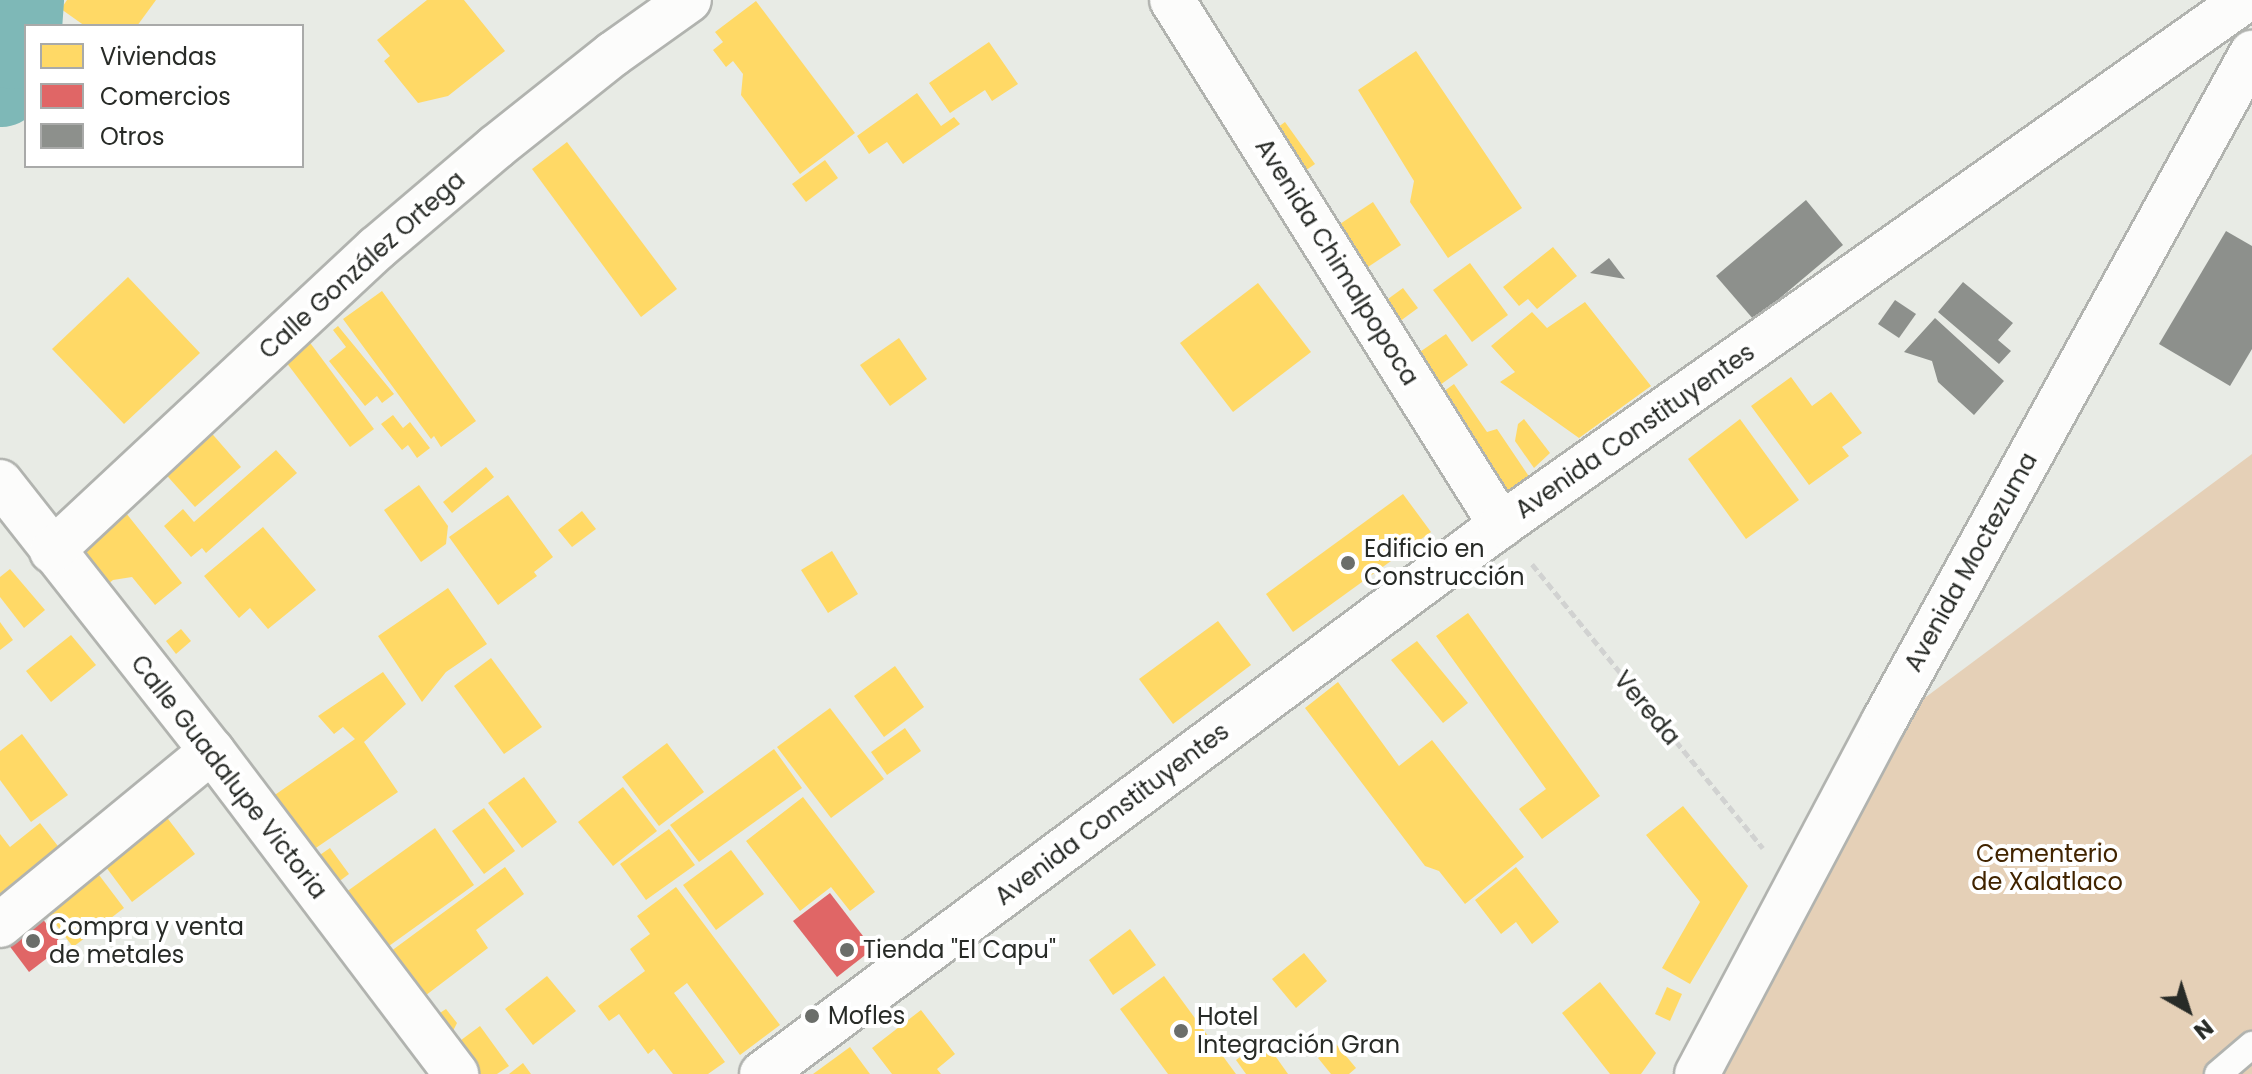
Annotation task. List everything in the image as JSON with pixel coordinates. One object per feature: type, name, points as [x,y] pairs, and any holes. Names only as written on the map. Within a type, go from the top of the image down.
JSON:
[{"type":"main road","name":"Calle González Ortega","points":[[52,551],[377,248],[508,138],[689,0]]},
{"type":"main road","name":"Avenida Chimalpopoca","points":[[1172,0],[1501,525]]},
{"type":"main road","name":"Avenida Constituyentes","points":[[764,1074],[1501,525],[2245,0]]},
{"type":"main road","name":"Avenida Moctezuma","points":[[1697,1074],[1884,721],[2252,53]]},
{"type":"main road","name":"Calle Guadalupe Victoria","points":[[0,482],[212,751],[456,1074]]},
{"type":"main road","points":[[0,925],[212,751]]},
{"type":"lane","points":[[2218,1074],[2252,1045]]},
{"type":"path","name":"Vereda","points":[[1501,525],[1796,888]]},
{"type":"green space","name":"Cementerio de Xalatlaco","points":[[2252,454],[2252,1074],[1721,1074],[1891,723]]},
{"type":"building: Viviendas","points":[[67,0],[156,0],[138,24],[82,24],[61,9]]},
{"type":"building: Viviendas","points":[[427,0],[464,0],[505,51],[448,96],[418,103],[384,61],[390,56],[377,40]]},
{"type":"building: Viviendas","points":[[756,1],[855,133],[800,174],[741,95],[743,74],[733,61],[726,67],[713,50],[723,42],[715,32]]},
{"type":"building: Viviendas","points":[[989,42],[1018,84],[992,101],[985,90],[950,113],[929,83]]},
{"type":"building: Viviendas","points":[[1416,51],[1522,208],[1448,258],[1410,202],[1414,181],[1358,90]]},
{"type":"building: Viviendas","points":[[917,93],[941,126],[954,117],[960,124],[903,164],[887,142],[869,154],[857,136]]},
{"type":"building: Viviendas","points":[[1285,122],[1315,164],[1292,180],[1263,138]]},
{"type":"building: Viviendas","points":[[567,142],[677,289],[641,317],[532,169]]},
{"type":"building: Viviendas","points":[[825,160],[838,178],[806,202],[792,184]]},
{"type":"building: Viviendas","points":[[1373,202],[1401,245],[1356,275],[1328,232]]},
{"type":"building: Viviendas","points":[[1553,247],[1577,276],[1537,309],[1528,299],[1519,306],[1503,287]]},
{"type":"building: Viviendas","points":[[1470,263],[1508,315],[1472,342],[1433,290]]},
{"type":"building: Viviendas","points":[[128,277],[200,353],[124,424],[52,349]]},
{"type":"building: Viviendas","points":[[1258,283],[1311,352],[1233,412],[1180,343]]},
{"type":"building: Viviendas","points":[[1403,288],[1418,308],[1388,330],[1373,310]]},
{"type":"building: Viviendas","points":[[382,291],[476,421],[441,447],[434,436],[431,439],[343,319]]},
{"type":"building: Viviendas","points":[[1585,302],[1651,386],[1579,438],[1500,382],[1515,372],[1491,346],[1532,312],[1547,328]]},
{"type":"building: Viviendas","points":[[338,326],[394,394],[382,403],[377,396],[365,406],[329,361],[346,347],[333,330]]},
{"type":"building: Viviendas","points":[[1446,334],[1468,365],[1433,390],[1411,358]]},
{"type":"building: Viviendas","points":[[899,338],[927,379],[890,406],[860,365]]},
{"type":"building: Viviendas","points":[[308,340],[374,429],[350,447],[283,358]]},
{"type":"building: Viviendas","points":[[1791,377],[1812,406],[1831,392],[1862,433],[1842,447],[1849,456],[1809,485],[1751,406]]},
{"type":"building: Viviendas","points":[[1454,384],[1487,432],[1497,429],[1530,478],[1497,500],[1429,402]]},
{"type":"building: Viviendas","points":[[393,415],[403,428],[410,422],[430,448],[417,458],[408,445],[402,450],[381,424]]},
{"type":"building: Viviendas","points":[[1524,419],[1550,453],[1534,468],[1515,441],[1518,424]]},
{"type":"building: Viviendas","points":[[1740,419],[1799,500],[1746,539],[1688,459]]},
{"type":"building: Viviendas","points":[[208,429],[241,467],[195,507],[161,469]]},
{"type":"building: Viviendas","points":[[276,450],[297,473],[206,553],[202,548],[191,557],[164,526],[183,509],[194,522]]},
{"type":"building: Viviendas","points":[[486,467],[494,477],[452,513],[443,502]]},
{"type":"building: Viviendas","points":[[419,485],[448,526],[446,544],[421,562],[384,510]]},
{"type":"building: Viviendas","name":"Edificio en Construcción","points":[[1403,494],[1431,532],[1293,632],[1266,594]]},
{"type":"building: Viviendas","points":[[508,495],[553,557],[534,572],[537,576],[498,605],[449,537]]},
{"type":"building: Viviendas","points":[[582,511],[596,529],[572,547],[558,530]]},
{"type":"building: Viviendas","points":[[126,513],[182,583],[155,605],[132,577],[113,580],[102,589],[74,553]]},
{"type":"building: Viviendas","points":[[263,527],[316,590],[268,629],[250,608],[239,618],[204,576]]},
{"type":"building: Viviendas","points":[[832,551],[858,594],[828,613],[801,570]]},
{"type":"building: Viviendas","points":[[10,569],[45,610],[24,628],[0,597],[0,577]]},
{"type":"building: Viviendas","points":[[448,588],[487,644],[446,672],[422,702],[378,636]]},
{"type":"building: Viviendas","points":[[1468,613],[1600,796],[1542,839],[1519,809],[1546,789],[1436,636]]},
{"type":"building: Viviendas","points":[[1218,621],[1251,665],[1173,724],[1139,679]]},
{"type":"building: Viviendas","points":[[0,622],[13,640],[0,650]]},
{"type":"building: Viviendas","points":[[181,629],[191,641],[176,654],[166,641]]},
{"type":"building: Viviendas","points":[[71,635],[96,665],[51,702],[26,671]]},
{"type":"building: Viviendas","points":[[1417,641],[1468,703],[1443,723],[1391,660]]},
{"type":"building: Viviendas","points":[[491,658],[542,727],[504,754],[454,686]]},
{"type":"building: Viviendas","points":[[895,666],[924,707],[884,737],[854,696]]},
{"type":"building: Viviendas","points":[[383,672],[406,704],[364,742],[398,792],[307,854],[269,799],[355,739],[343,727],[334,734],[318,716]]},
{"type":"building: Viviendas","points":[[1338,682],[1399,766],[1432,740],[1524,857],[1465,904],[1439,871],[1425,866],[1305,708]]},
{"type":"building: Viviendas","points":[[830,708],[884,779],[831,818],[777,747]]},
{"type":"building: Viviendas","points":[[905,728],[921,751],[887,775],[871,752]]},
{"type":"building: Viviendas","points":[[22,734],[68,795],[31,822],[0,780],[0,751]]},
{"type":"building: Viviendas","points":[[667,743],[704,792],[659,826],[622,777]]},
{"type":"building: Viviendas","points":[[774,749],[802,788],[699,862],[670,825]]},
{"type":"building: Viviendas","points":[[524,777],[557,822],[522,848],[488,803]]},
{"type":"building: Viviendas","points":[[623,787],[657,831],[613,866],[578,822]]},
{"type":"building: Viviendas","points":[[803,797],[875,892],[850,911],[831,887],[800,911],[746,841]]},
{"type":"building: Viviendas","points":[[1683,806],[1748,886],[1690,984],[1662,968],[1700,902],[1646,835]]},
{"type":"building: Viviendas","points":[[484,808],[515,851],[484,874],[452,831]]},
{"type":"building: Viviendas","points":[[165,815],[195,854],[132,902],[103,863]]},
{"type":"building: Viviendas","points":[[40,823],[68,859],[9,906],[0,894],[0,834],[10,847]]},
{"type":"building: Viviendas","points":[[435,828],[474,885],[375,956],[335,900]]},
{"type":"building: Viviendas","points":[[669,829],[695,865],[646,900],[620,864]]},
{"type":"building: Viviendas","points":[[330,848],[349,874],[333,886],[314,859]]},
{"type":"building: Viviendas","points":[[731,850],[764,894],[716,930],[683,885]]},
{"type":"building: Viviendas","points":[[505,867],[524,894],[476,930],[488,948],[413,1005],[379,960]]},
{"type":"building: Viviendas","points":[[1516,867],[1559,922],[1532,944],[1516,922],[1501,934],[1475,900]]},
{"type":"building: Viviendas","points":[[96,871],[124,908],[73,947],[45,910]]},
{"type":"building: Viviendas","points":[[676,887],[780,1025],[740,1055],[687,983],[674,993],[725,1062],[708,1074],[673,1074],[654,1049],[648,1054],[619,1014],[609,1021],[598,1006],[645,971],[630,949],[650,934],[637,916]]},
{"type":"building: Viviendas","points":[[1130,929],[1156,965],[1113,995],[1089,960]]},
{"type":"building: Viviendas","points":[[1304,953],[1327,981],[1296,1008],[1272,979]]},
{"type":"building: Viviendas","points":[[547,976],[576,1011],[533,1045],[505,1009]]},
{"type":"building: Viviendas","points":[[1164,976],[1236,1074],[1168,1074],[1120,1009]]},
{"type":"building: Viviendas","points":[[1600,982],[1656,1053],[1641,1074],[1610,1074],[1562,1013]]},
{"type":"building: Viviendas","points":[[1667,987],[1682,994],[1670,1021],[1655,1014]]},
{"type":"building: Viviendas","points":[[446,1009],[457,1023],[444,1049],[424,1023]]},
{"type":"building: Viviendas","points":[[921,1010],[955,1054],[937,1069],[941,1074],[892,1074],[872,1048]]},
{"type":"building: Viviendas","points":[[480,1026],[509,1066],[497,1074],[467,1074],[449,1049]]},
{"type":"building: Viviendas","points":[[1264,1040],[1288,1074],[1246,1074],[1236,1060]]},
{"type":"building: Viviendas","points":[[1336,1044],[1356,1068],[1349,1074],[1331,1074],[1318,1058]]},
{"type":"building: Viviendas","points":[[850,1047],[870,1074],[813,1074]]},
{"type":"building: Viviendas","points":[[523,1063],[531,1074],[509,1074]]},
{"type":"building: Comercios","points":[[830,893],[873,949],[837,977],[793,921]]},
{"type":"building: Comercios","name":"Compra y venta de metales","points":[[36,910],[63,946],[29,972],[2,936]]},
{"type":"building: Otros","points":[[1806,200],[1843,245],[1754,320],[1716,276]]},
{"type":"building: Otros","points":[[2226,231],[2252,246],[2252,349],[2230,386],[2159,344]]},
{"type":"building: Otros","points":[[1609,258],[1625,279],[1590,273]]},
{"type":"building: Otros","points":[[1963,282],[2013,323],[1998,340],[2011,351],[1999,364],[1938,312]]},
{"type":"building: Otros","points":[[1895,300],[1916,314],[1899,338],[1878,324]]},
{"type":"building: Otros","points":[[1935,318],[2004,381],[1974,415],[1938,382],[1932,361],[1904,352]]},
{"type":"waterway","points":[[0,80],[14,42],[17,0]]},
{"type":"place","name":"Edificio en Construcción","points":[[1348,563]]},
{"type":"place","name":"Compra y venta de metales","points":[[33,941]]},
{"type":"place","name":"Tienda \"El Capu\"","points":[[847,950]]},
{"type":"place","name":"Mofles","points":[[812,1016]]},
{"type":"place","name":"Hotel Integración Gran","points":[[1181,1031]]}]
